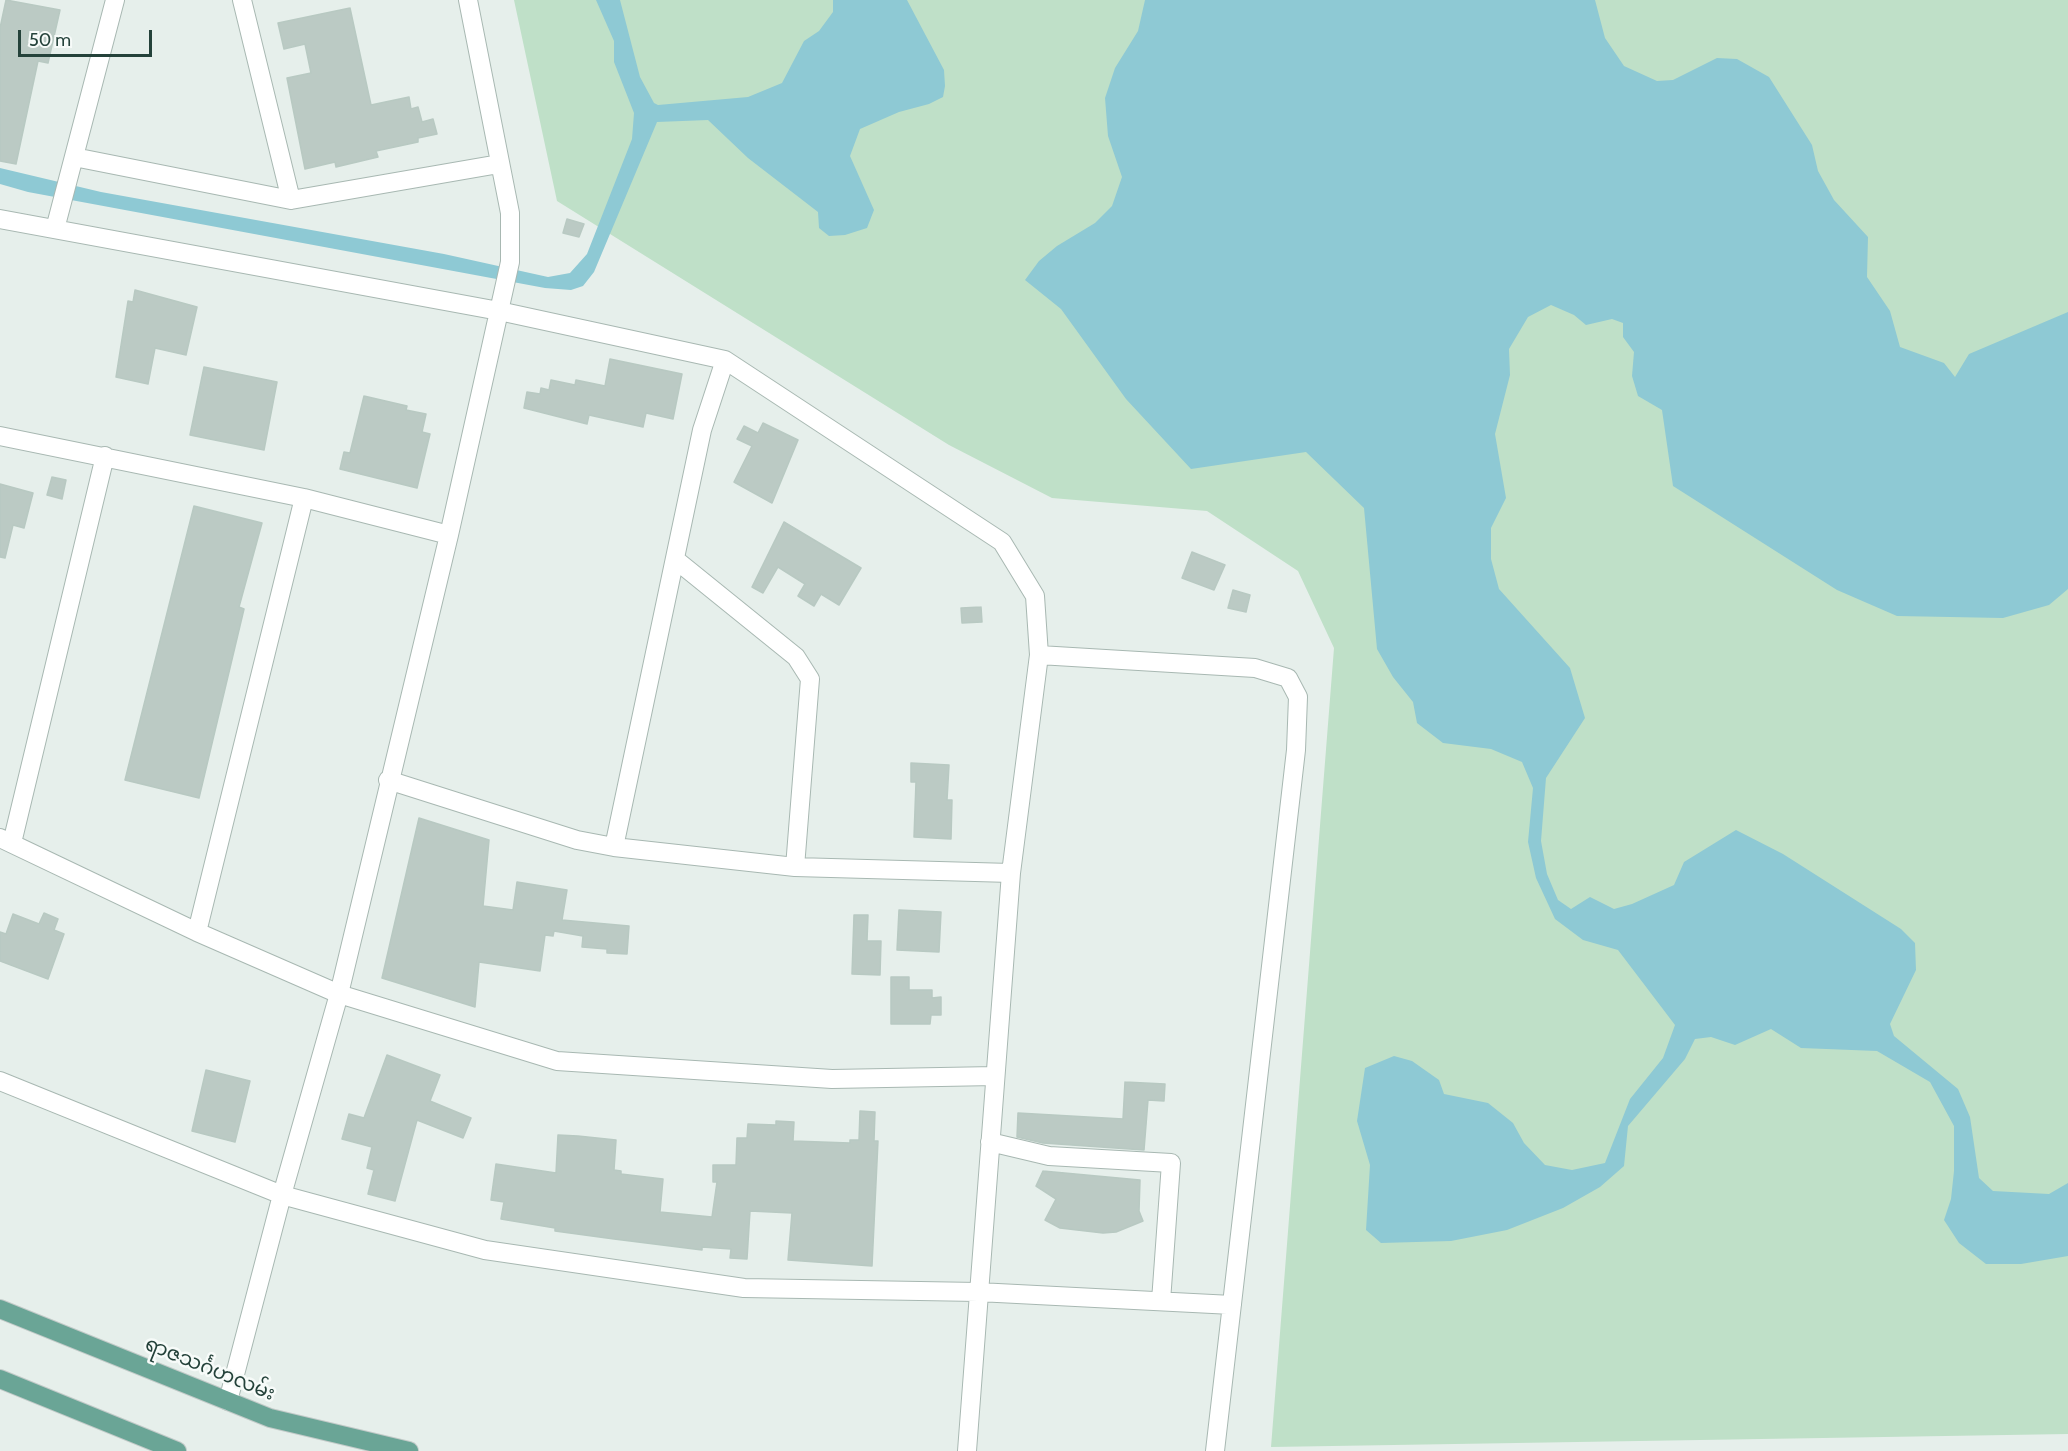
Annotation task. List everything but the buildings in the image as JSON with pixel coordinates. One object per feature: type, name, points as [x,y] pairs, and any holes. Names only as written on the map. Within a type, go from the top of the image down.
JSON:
[{"type":"main road","name":"ရာဇသင်္ဂဟလမ်း","points":[[0,1309],[270,1418],[409,1451]]},
{"type":"main road","points":[[0,1380],[177,1451]]},
{"type":"street","points":[[55,229],[115,0]]},
{"type":"street","points":[[242,0],[291,200]]},
{"type":"street","points":[[228,1401],[282,1195],[339,994],[388,780],[449,535],[510,262],[510,213],[468,0]]},
{"type":"street","points":[[74,157],[291,200],[500,164]]},
{"type":"street","points":[[0,219],[498,311],[725,360],[1002,542],[1035,596],[1039,655],[1011,873],[967,1451]]},
{"type":"street","points":[[614,847],[702,430],[725,360]]},
{"type":"street","points":[[0,436],[304,498],[449,535]]},
{"type":"street","points":[[105,456],[6,841],[197,932],[339,994],[557,1061],[832,1079],[995,1076]]},
{"type":"street","points":[[197,932],[304,498]]},
{"type":"street","points":[[676,560],[796,657],[810,679],[795,867]]},
{"type":"street","points":[[1039,655],[1255,668],[1288,678],[1298,697],[1296,750],[1215,1451]]},
{"type":"street","points":[[388,780],[577,840],[614,847],[795,867],[1011,873]]},
{"type":"street","points":[[0,1081],[282,1195],[485,1250],[744,1288],[978,1292],[1232,1305]]},
{"type":"street","points":[[990,1142],[1048,1156],[1171,1163],[1161,1301]]},
{"type":"green space","points":[[514,0],[2068,0],[2068,1434],[1271,1447],[1334,648],[1298,571],[1207,511],[1052,498],[949,445],[557,201]]},
{"type":"water","points":[[596,0],[620,0],[640,77],[654,103],[658,105],[748,97],[782,83],[804,41],[819,31],[833,12],[833,0],[907,0],[944,70],[943,97],[929,104],[899,112],[860,129],[850,156],[874,210],[867,228],[845,235],[829,236],[819,228],[818,212],[748,158],[708,120],[657,122],[594,272],[583,286],[571,290],[545,288],[28,192],[0,184],[0,168],[101,192],[444,254],[548,277],[570,273],[587,254],[632,139],[634,113],[614,62],[614,41]]},
{"type":"water","points":[[1145,0],[1595,0],[1605,38],[1624,66],[1657,81],[1673,80],[1717,58],[1737,59],[1769,77],[1812,145],[1818,171],[1834,200],[1868,237],[1867,277],[1890,311],[1900,347],[1944,363],[1955,377],[1969,354],[2068,312],[2068,589],[2049,605],[2003,618],[1897,616],[1837,590],[1673,486],[1662,410],[1638,396],[1632,376],[1634,352],[1623,337],[1623,323],[1612,319],[1586,325],[1574,315],[1551,305],[1528,317],[1509,349],[1510,375],[1495,434],[1506,498],[1491,528],[1491,559],[1499,589],[1570,668],[1585,718],[1546,778],[1541,841],[1547,874],[1558,900],[1571,909],[1590,897],[1614,909],[1632,904],[1674,885],[1684,862],[1736,830],[1783,854],[1901,929],[1915,943],[1916,970],[1890,1024],[1894,1036],[1958,1089],[1970,1117],[1979,1178],[1993,1191],[2049,1194],[2068,1183],[2068,1256],[2021,1264],[1986,1264],[1959,1243],[1944,1220],[1951,1199],[1954,1171],[1954,1126],[1930,1082],[1877,1051],[1801,1048],[1771,1029],[1735,1045],[1711,1037],[1695,1039],[1685,1059],[1628,1126],[1624,1166],[1600,1187],[1563,1208],[1507,1230],[1451,1241],[1381,1243],[1366,1230],[1370,1165],[1357,1121],[1365,1068],[1394,1056],[1412,1061],[1439,1080],[1444,1094],[1488,1103],[1513,1123],[1524,1143],[1545,1165],[1572,1170],[1605,1163],[1630,1099],[1663,1058],[1675,1025],[1618,950],[1583,940],[1555,919],[1536,878],[1528,842],[1533,788],[1522,762],[1491,749],[1443,743],[1417,723],[1413,702],[1393,677],[1377,649],[1364,508],[1306,452],[1191,469],[1126,399],[1061,309],[1025,280],[1039,261],[1057,246],[1095,223],[1112,206],[1122,177],[1108,136],[1105,98],[1115,68],[1138,31]]}]
